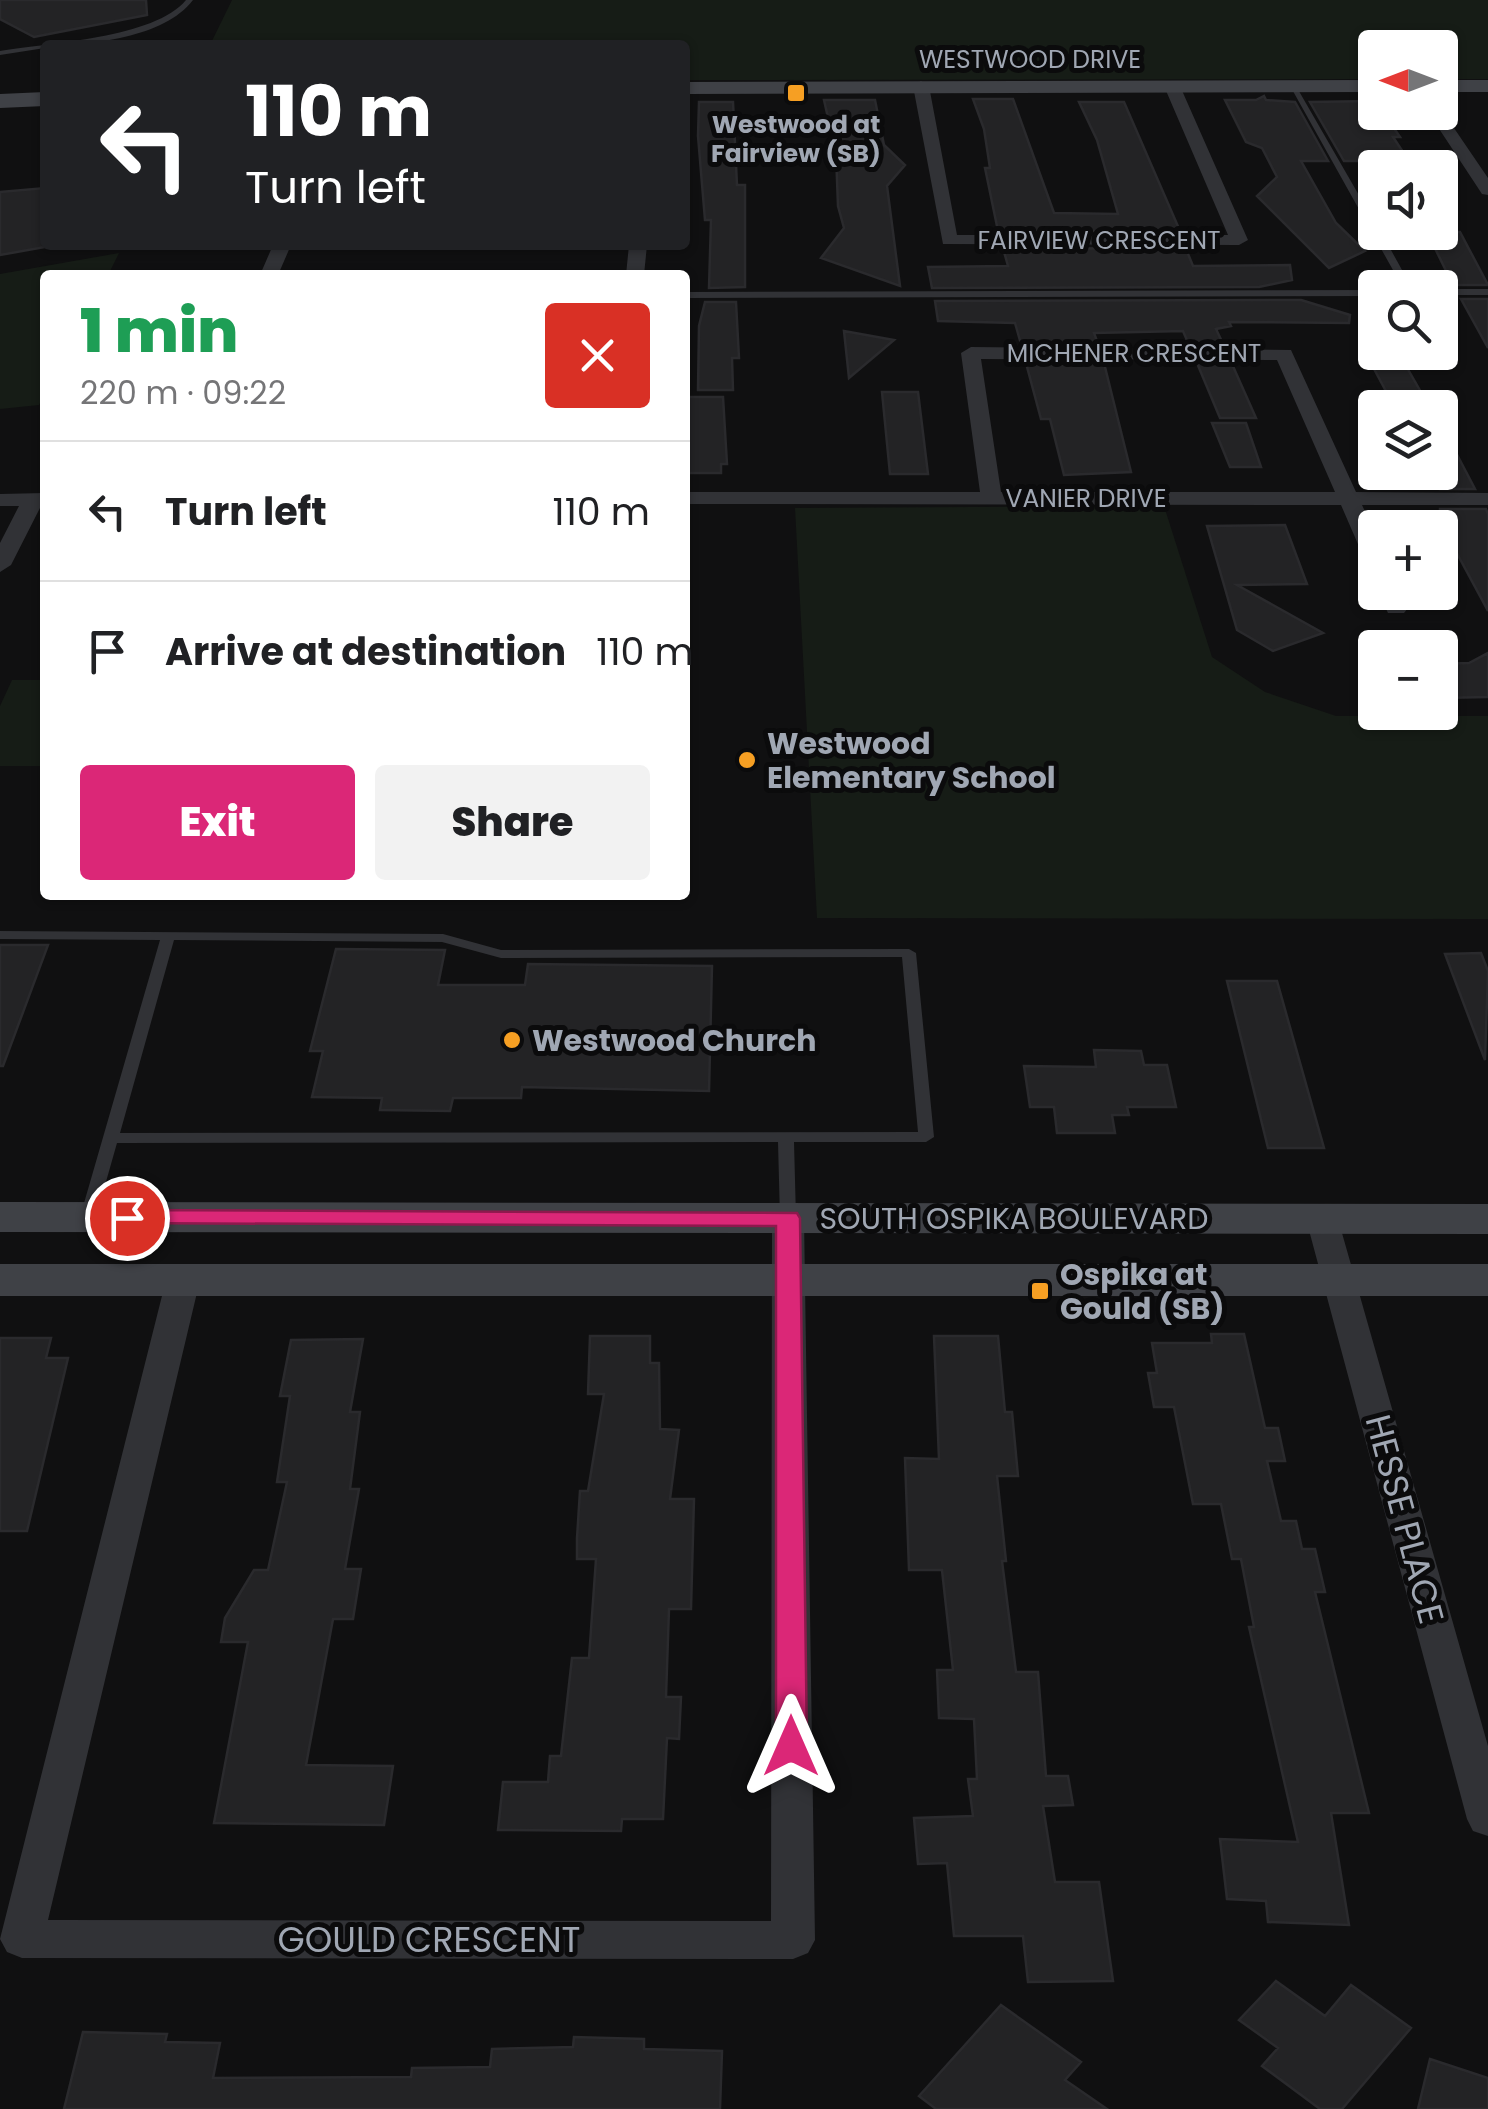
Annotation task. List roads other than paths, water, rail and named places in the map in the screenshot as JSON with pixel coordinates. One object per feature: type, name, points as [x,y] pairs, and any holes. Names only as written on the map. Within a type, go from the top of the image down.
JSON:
[{"type":"main road","name":"WESTWOOD DRIVE","points":[[690,88],[1358,86]]},
{"type":"main road","points":[[1458,86],[1488,86]]},
{"type":"main road","points":[[0,101],[40,99]]},
{"type":"main road","name":"SOUTH OSPIKA BOULEVARD","points":[[0,1217],[1488,1219]]},
{"type":"main road","name":"SOUTH OSPIKA BOULEVARD","points":[[0,1280],[1488,1280]]},
{"type":"street","name":"FAIRVIEW CRESCENT","points":[[921,86],[948,240],[1239,240],[1172,86]]},
{"type":"street","points":[[1447,130],[1488,190]]},
{"type":"street","name":"MICHENER CRESCENT","points":[[991,498],[971,353],[1284,354],[1350,499]]},
{"type":"street","name":"VANIER DRIVE","points":[[690,498],[1488,499]]},
{"type":"street","points":[[0,500],[39,499]]},
{"type":"street","points":[[0,564],[39,499]]},
{"type":"street","points":[[1350,499],[1358,518]]},
{"type":"street","name":"GOULD CRESCENT","points":[[183,1280],[22,1939],[793,1940],[788,1218]]},
{"type":"street","name":"HESSE PLACE","points":[[1322,1219],[1488,1819]]},
{"type":"lane","points":[[75,40],[163,24],[184,12],[190,0]]},
{"type":"lane","points":[[0,46],[40,45]]},
{"type":"lane","points":[[1292,86],[1358,200]]},
{"type":"lane","points":[[1458,292],[1488,292]]},
{"type":"lane","points":[[690,295],[1358,293]]},
{"type":"lane","points":[[0,936],[443,938],[501,954],[909,953],[926,1137],[110,1138]]},
{"type":"lane","points":[[88,1218],[168,936]]},
{"type":"lane","points":[[786,1137],[788,1218]]},
{"type":"place","name":"Westwood at Fairview (SB)","points":[[796,93]]},
{"type":"place","name":"Westwood Elementary School","points":[[747,760]]},
{"type":"place","name":"Westwood Church","points":[[512,1040]]},
{"type":"place","name":"Ospika at Gould (SB)","points":[[1040,1291]]}]
